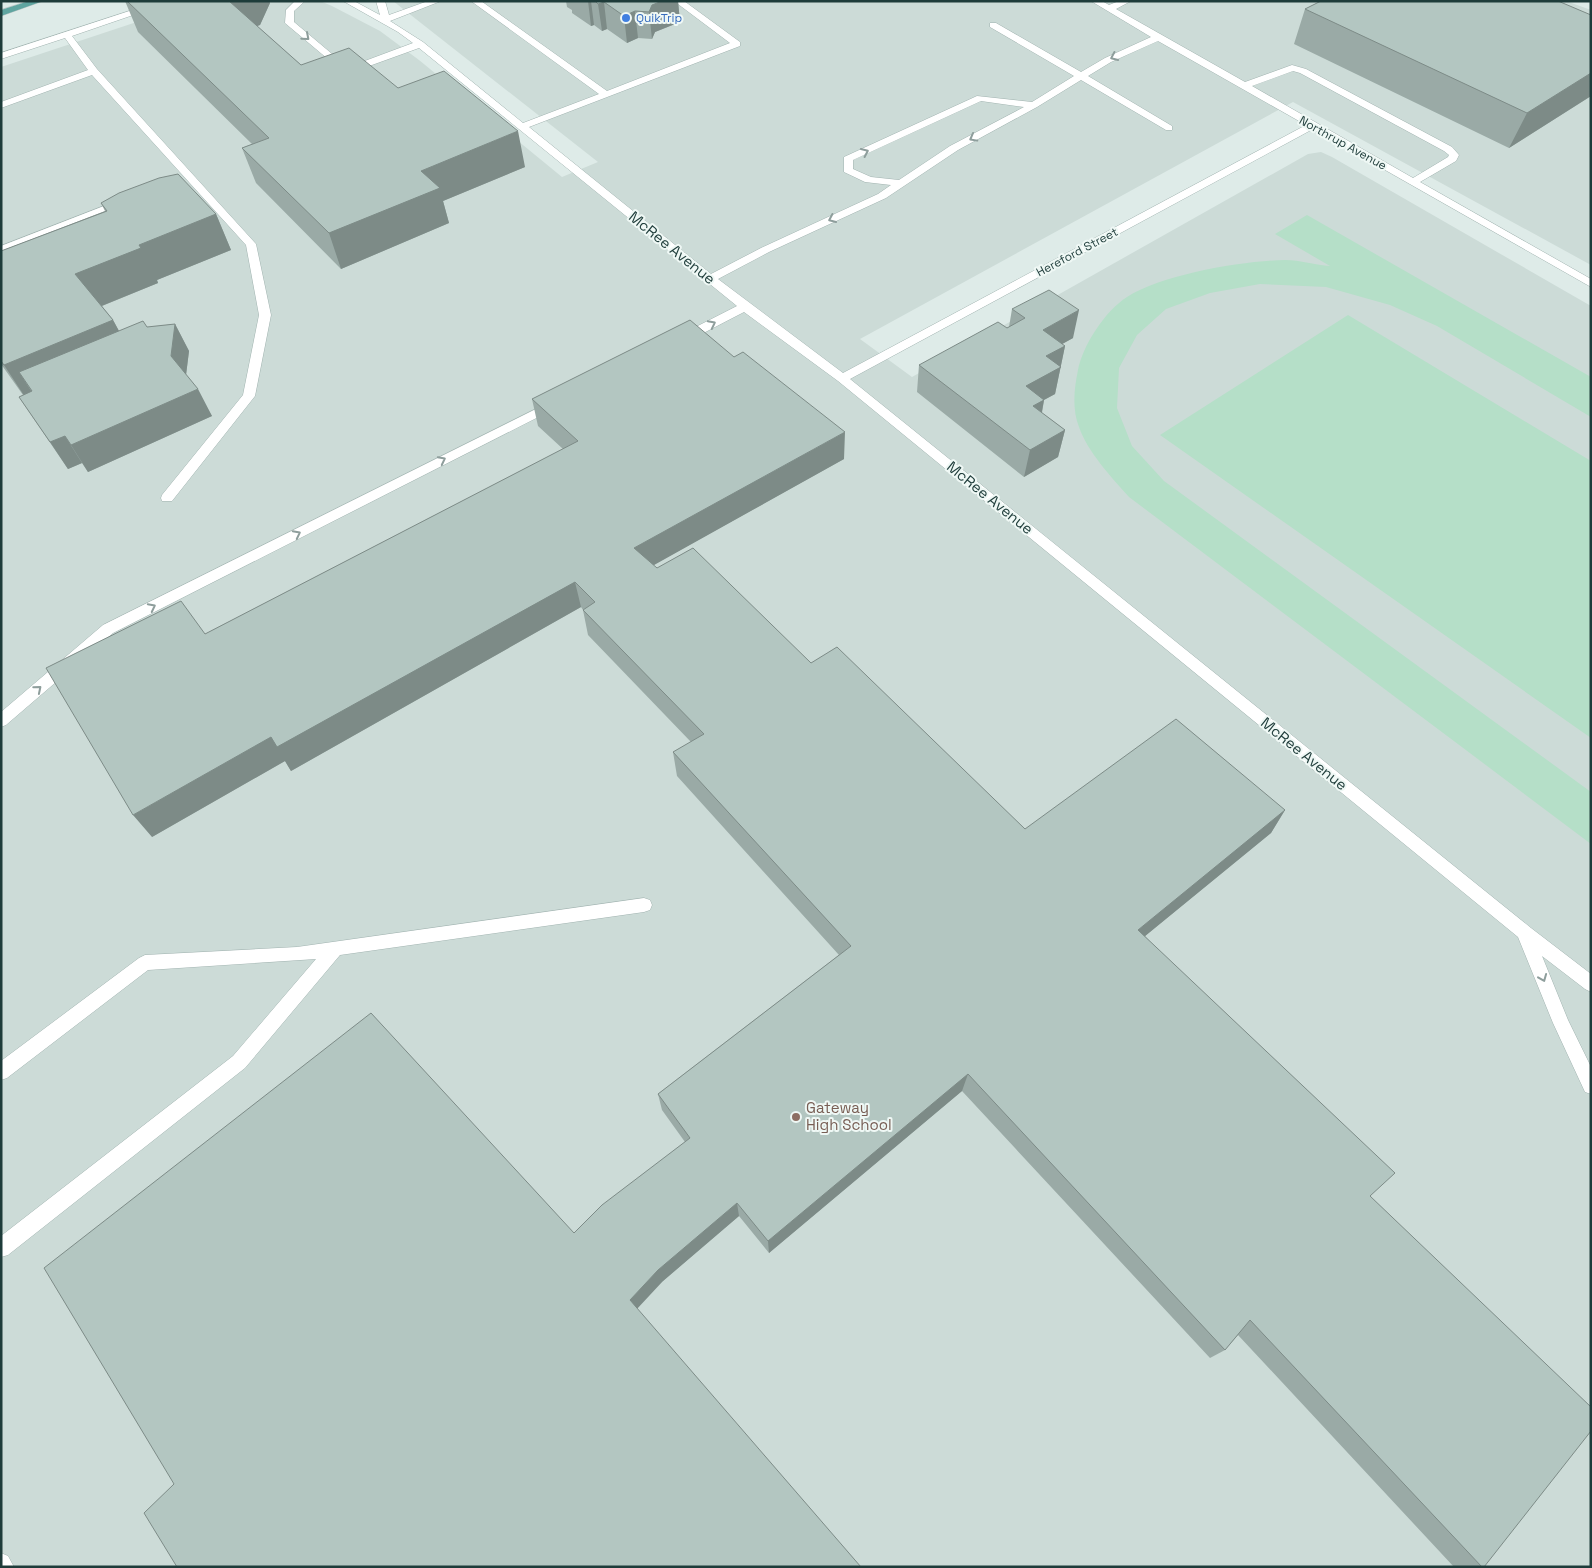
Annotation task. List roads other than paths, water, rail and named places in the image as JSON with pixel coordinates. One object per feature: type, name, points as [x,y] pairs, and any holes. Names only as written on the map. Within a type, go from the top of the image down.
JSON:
[{"type":"main road","points":[[1,13],[39,1]]},
{"type":"street","points":[[1,56],[170,1]]},
{"type":"street","points":[[301,1],[290,10],[289,23],[341,67],[355,68],[420,44]]},
{"type":"street","name":"McRee Avenue","points":[[347,1],[384,20],[420,44],[524,126],[745,307],[842,378],[1525,933],[1591,984]]},
{"type":"street","points":[[380,1],[385,14],[384,20],[437,1]]},
{"type":"street","points":[[475,1],[605,94]]},
{"type":"street","points":[[524,126],[736,44],[678,1]]},
{"type":"street","name":"Northrup Avenue","points":[[1094,1],[1591,284]]},
{"type":"street","points":[[1108,9],[1127,1]]},
{"type":"street","points":[[993,25],[1169,128]]},
{"type":"street","points":[[67,35],[94,71],[184,177],[250,244],[265,315],[249,396],[167,498]]},
{"type":"street","points":[[710,279],[766,250],[882,196],[954,148],[1034,105],[1108,60],[1158,37]]},
{"type":"street","points":[[1244,86],[1292,68],[1303,71],[1454,155],[1452,159],[1413,182]]},
{"type":"street","points":[[1,105],[94,71]]},
{"type":"street","points":[[900,183],[869,180],[848,170],[848,160],[980,98],[1034,105]]},
{"type":"street","name":"Hereford Street","points":[[842,378],[1312,126]]},
{"type":"street","points":[[1,250],[135,196]]},
{"type":"street","points":[[674,343],[745,307]]},
{"type":"street","points":[[1,721],[108,629],[560,401]]},
{"type":"street","points":[[1,1072],[145,963],[297,954],[644,905]]},
{"type":"street","points":[[1525,933],[1561,1023],[1591,1086]]},
{"type":"street","points":[[1,1248],[239,1062],[335,949]]},
{"type":"street","points":[[1,1563],[4,1567]]},
{"type":"place","name":"QuikTrip","points":[[626,18]]},
{"type":"place","name":"Gateway High School","points":[[796,1117]]}]
